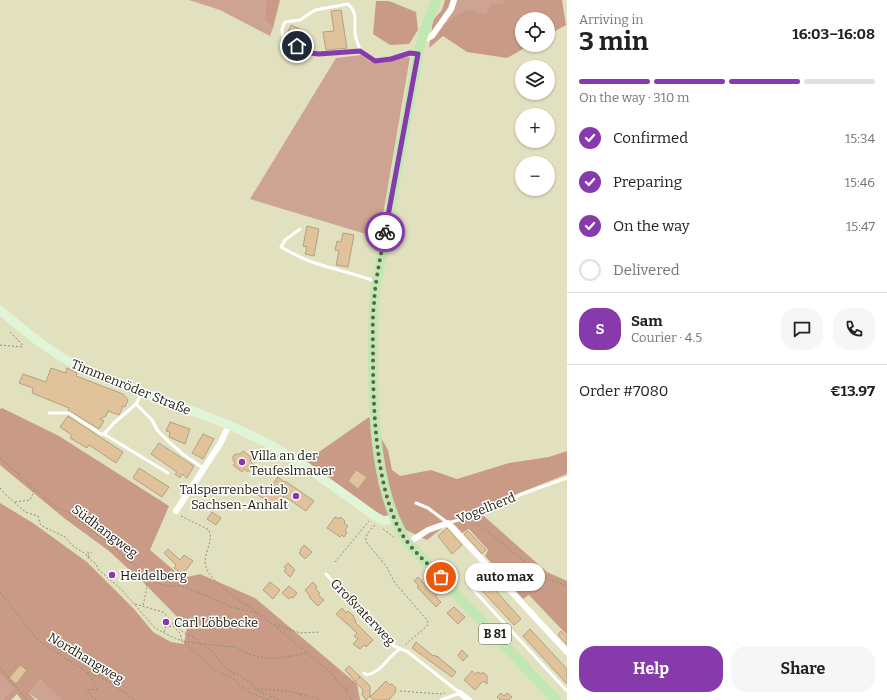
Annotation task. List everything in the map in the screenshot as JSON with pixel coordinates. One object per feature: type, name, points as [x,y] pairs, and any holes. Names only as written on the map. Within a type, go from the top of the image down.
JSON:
[{"type":"main road","name":"B 81","points":[[436,0],[421,41],[418,54],[376,281],[373,318],[375,411],[382,472],[394,518],[408,543],[556,700]]},
{"type":"main road","name":"Timmenröder Straße","points":[[0,310],[41,345],[64,360],[84,370],[229,425],[253,436],[284,452],[312,471],[374,520],[384,521],[394,518]]},
{"type":"street","points":[[421,41],[432,36],[451,9],[454,0]]},
{"type":"street","points":[[176,511],[220,444],[229,425]]},
{"type":"street","points":[[448,523],[567,652]]},
{"type":"street","name":"Vogelherd","points":[[408,543],[428,530],[448,523]]},
{"type":"street","name":"Großvaterweg","points":[[460,693],[469,700]]},
{"type":"lane","points":[[360,51],[355,32],[356,21],[354,9],[348,4],[314,10],[300,20],[285,22],[282,29],[283,39],[310,53],[319,54],[360,51],[375,61],[391,59],[410,53],[418,54]]},
{"type":"lane","points":[[300,229],[285,240],[281,247],[318,264],[376,281]]},
{"type":"lane","points":[[104,434],[136,404],[142,392]]},
{"type":"lane","points":[[136,404],[152,420],[157,430],[169,442],[184,455],[203,468]]},
{"type":"lane","points":[[49,413],[69,413],[101,434],[104,434],[168,473]]},
{"type":"lane","name":"Vogelherd","points":[[448,523],[469,517],[522,494],[567,478]]},
{"type":"lane","points":[[416,503],[428,508],[448,523]]},
{"type":"lane","name":"Großvaterweg","points":[[326,574],[394,646],[408,652],[460,693]]},
{"type":"lane","points":[[468,584],[567,691]]},
{"type":"lane","name":"Großvaterweg","points":[[364,673],[368,674],[375,672],[400,649]]},
{"type":"lane","points":[[442,700],[460,693]]},
{"type":"path","points":[[0,345],[22,347],[22,344],[9,331]]},
{"type":"path","name":"Südhangweg","points":[[0,458],[24,478],[52,505],[71,514],[128,561],[135,564],[139,570],[153,581],[166,586],[180,586],[232,606],[260,614],[330,672],[345,689],[351,700]]},
{"type":"path","points":[[0,488],[25,512],[38,516],[42,526],[66,537],[73,546],[86,554],[95,563],[99,570],[121,589],[155,628],[164,633],[182,641],[230,647],[235,646],[245,653],[267,659],[306,652]]},
{"type":"path","points":[[15,502],[30,500],[35,489]]},
{"type":"path","points":[[176,511],[184,518],[209,530],[210,539],[206,553],[205,567],[214,579],[225,589],[260,614]]},
{"type":"path","points":[[469,517],[544,577],[567,586]]},
{"type":"path","points":[[336,562],[366,526],[374,520]]},
{"type":"path","points":[[374,520],[365,539],[386,566],[395,583],[427,620],[428,624],[417,636],[400,649]]},
{"type":"path","points":[[88,557],[90,557],[87,552],[92,553]]},
{"type":"path","points":[[143,605],[149,578]]},
{"type":"path","name":"Nordhangweg","points":[[0,592],[36,638],[87,672],[106,680],[135,700]]},
{"type":"path","points":[[134,603],[163,612],[168,617],[169,621],[186,634],[195,638],[212,652],[227,670],[241,676],[251,683],[256,690],[279,700]]},
{"type":"path","points":[[164,633],[165,627],[169,621]]},
{"type":"path","points":[[273,624],[300,633],[319,632]]},
{"type":"path","points":[[165,627],[173,626],[180,633],[182,641],[215,670],[233,679],[248,692],[269,700]]},
{"type":"path","points":[[0,668],[27,700]]},
{"type":"path","points":[[87,672],[98,689],[86,690],[96,700]]},
{"type":"path","points":[[345,689],[364,673]]},
{"type":"path","points":[[256,690],[280,690],[320,700]]},
{"type":"path","points":[[400,691],[434,694],[446,693]]},
{"type":"path","points":[[300,694],[303,700]]},
{"type":"shaded area","points":[[189,0],[266,0],[264,20],[273,28],[270,36],[220,10]]},
{"type":"shaded area","points":[[266,0],[280,0],[273,28],[264,20]]},
{"type":"shaded area","points":[[445,0],[454,0],[446,22],[468,9],[486,15],[491,4],[503,4],[505,0],[562,0],[566,25],[555,31],[555,12],[515,12],[515,52],[518,52],[507,58],[467,52],[443,36],[429,48],[433,20],[442,10]]},
{"type":"shaded area","points":[[455,0],[505,0],[503,4],[486,16],[477,14],[472,10],[445,22]]},
{"type":"shaded area","points":[[376,1],[389,1],[416,12],[418,30],[409,44],[390,45],[373,34]]},
{"type":"shaded area","points":[[361,55],[371,62],[410,57],[379,238],[250,199],[336,58]]},
{"type":"shaded area","name":"Heidelberg","points":[[2,408],[59,436],[169,506],[150,550],[183,578],[200,574],[255,598],[357,684],[360,700],[63,700],[40,680],[29,693],[35,700],[21,700],[17,694],[11,700],[2,700],[13,688],[0,675],[0,503],[33,523],[87,562],[134,609],[153,632],[171,642],[184,644],[187,627],[145,584],[109,551],[64,518],[0,465],[0,409]]},
{"type":"shaded area","points":[[369,417],[388,450],[392,470],[400,476],[431,470],[457,479],[509,463],[549,457],[567,451],[567,474],[477,510],[547,572],[567,581],[567,635],[529,595],[523,599],[485,556],[488,550],[469,529],[462,533],[454,524],[445,526],[427,540],[402,528],[369,508],[306,461]]},
{"type":"shaded area","points":[[0,675],[13,688],[2,700],[0,700]]},
{"type":"shaded area","points":[[40,680],[64,700],[38,700],[29,693]]},
{"type":"building","points":[[341,10],[347,48],[326,50],[323,32],[334,31],[331,11]]},
{"type":"building","points":[[291,25],[306,32],[300,43],[286,36]]},
{"type":"building","points":[[307,226],[319,229],[314,256],[305,254],[307,247],[303,246]]},
{"type":"building","points":[[343,233],[354,235],[348,267],[336,265],[339,251],[335,250],[337,241],[341,242]]},
{"type":"building","points":[[51,368],[66,373],[67,368],[77,373],[76,376],[123,394],[128,400],[125,407],[123,406],[119,415],[108,411],[106,416],[100,419],[104,421],[99,429],[68,410],[69,408],[32,393],[33,388],[19,383],[23,374],[46,382]]},
{"type":"building","points":[[68,416],[123,452],[116,463],[89,445],[87,448],[70,438],[72,435],[60,427]]},
{"type":"building","points":[[170,422],[190,429],[185,444],[169,437],[170,432],[166,431]]},
{"type":"building","points":[[203,434],[214,439],[203,459],[192,453]]},
{"type":"building","points":[[159,443],[194,466],[187,478],[182,474],[180,478],[175,474],[177,472],[151,454]]},
{"type":"building","name":"Villa an der Teufeslmauer","points":[[243,451],[252,458],[250,461],[254,465],[248,472],[244,469],[242,472],[233,465],[235,463],[233,456],[240,454]]},
{"type":"building","points":[[139,468],[169,487],[162,497],[133,478]]},
{"type":"building","points":[[356,470],[367,477],[358,489],[348,481]]},
{"type":"building","name":"Talsperrenbetrieb Sachsen-Anhalt","points":[[278,477],[314,501],[306,511],[284,496],[276,507],[252,491],[256,486],[266,493]]},
{"type":"building","points":[[212,512],[221,518],[216,525],[207,519]]},
{"type":"building","points":[[335,517],[339,519],[340,517],[348,526],[345,530],[347,532],[344,537],[342,535],[340,537],[327,528]]},
{"type":"building","points":[[447,528],[462,545],[452,554],[438,536]]},
{"type":"building","points":[[468,531],[486,550],[482,554],[464,534]]},
{"type":"building","points":[[304,545],[312,552],[305,559],[299,553]]},
{"type":"building","points":[[168,549],[180,560],[184,555],[193,561],[183,574],[174,568],[176,565],[164,553]]},
{"type":"building","points":[[288,563],[295,570],[290,577],[284,571],[286,569],[284,567]]},
{"type":"building","points":[[481,574],[521,619],[514,625],[473,581]]},
{"type":"building","points":[[418,577],[430,590],[435,586],[440,592],[435,596],[441,602],[436,607],[417,587],[419,586],[414,581]]},
{"type":"building","points":[[270,582],[280,590],[273,599],[263,590]]},
{"type":"building","points":[[313,582],[317,587],[315,588],[320,593],[318,595],[324,600],[318,606],[309,597],[310,596],[305,590]]},
{"type":"building","points":[[289,586],[297,593],[293,598],[291,597],[289,599],[282,593]]},
{"type":"building","points":[[454,607],[465,617],[458,624],[447,613]]},
{"type":"building","points":[[342,608],[346,613],[348,611],[354,616],[355,622],[373,640],[366,647],[364,645],[360,649],[353,644],[358,639],[354,636],[357,633],[336,614]]},
{"type":"building","points":[[530,629],[567,669],[567,684],[523,636]]},
{"type":"building","points":[[561,631],[567,637],[567,645],[558,635]]},
{"type":"building","points":[[416,642],[433,656],[437,656],[456,672],[452,677],[412,648]]},
{"type":"building","points":[[462,650],[468,656],[463,661],[458,655]]},
{"type":"building","points":[[20,665],[27,670],[16,684],[9,678]]},
{"type":"building","points":[[349,666],[370,686],[370,696],[366,700],[362,695],[363,690],[345,670]]},
{"type":"building","points":[[472,671],[475,674],[478,672],[481,674],[483,672],[487,676],[487,684],[483,681],[475,690],[464,680]]},
{"type":"building","points":[[386,681],[396,688],[395,693],[389,700],[374,700],[370,697]]},
{"type":"building","points":[[501,693],[504,696],[507,693],[512,697],[509,700],[500,700],[497,697]]},
{"type":"way so far","points":[[385,232],[376,281],[373,318],[374,399],[378,449],[385,486],[394,518],[408,543],[441,577]]},
{"type":"place","name":"Villa an der Teufeslmauer","points":[[242,462]]},
{"type":"place","name":"Talsperrenbetrieb Sachsen-Anhalt","points":[[296,496]]},
{"type":"place","name":"Heidelberg","points":[[112,575]]},
{"type":"place","name":"auto max","points":[[441,577]]},
{"type":"place","name":"Carl Löbbecke","points":[[166,622]]},
{"type":"route","points":[[297,46],[310,53],[319,54],[360,51],[375,61],[391,59],[410,53],[418,54],[385,232]]}]
